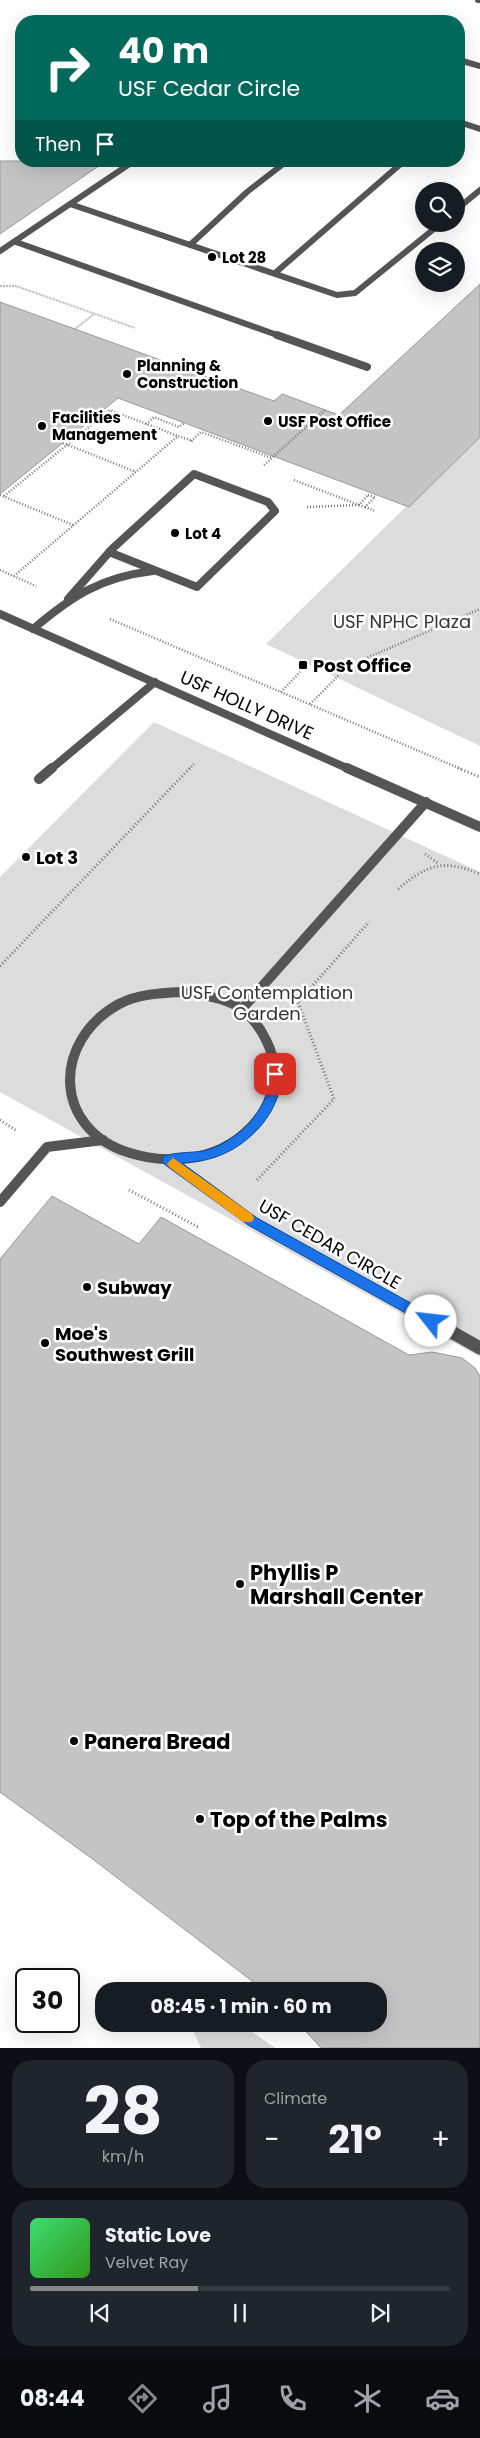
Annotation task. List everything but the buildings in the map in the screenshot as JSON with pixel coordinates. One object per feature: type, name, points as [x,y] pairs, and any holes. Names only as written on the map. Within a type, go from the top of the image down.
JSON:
[{"type":"street","points":[[465,62],[480,66]]},
{"type":"street","points":[[465,124],[480,128]]},
{"type":"street","points":[[0,251],[125,167]]},
{"type":"street","points":[[190,245],[247,192],[278,167]]},
{"type":"street","points":[[275,274],[397,167]]},
{"type":"street","points":[[465,202],[480,190]]},
{"type":"street","points":[[70,204],[337,295],[354,293],[430,232]]},
{"type":"street","points":[[16,242],[367,367]]},
{"type":"street","points":[[68,599],[87,573],[109,552],[194,474],[268,502],[275,511],[198,587],[109,552]]},
{"type":"street","points":[[33,629],[68,599],[102,580],[127,573],[156,570]]},
{"type":"street","name":"USF HOLLY DRIVE","points":[[0,614],[480,827]]},
{"type":"street","points":[[39,779],[155,682]]},
{"type":"street","points":[[242,1009],[426,802]]},
{"type":"street","name":"USF CEDAR CIRCLE","points":[[182,992],[213,998],[242,1009],[263,1032],[275,1060],[276,1089],[263,1116],[239,1140],[206,1155],[168,1160],[133,1155],[103,1140],[81,1119],[70,1094],[68,1067],[78,1042],[95,1020],[120,1004],[150,994],[182,992]]},
{"type":"street","points":[[0,1202],[47,1147],[103,1140]]},
{"type":"street","name":"USF CEDAR CIRCLE","points":[[168,1160],[253,1221],[480,1348]]},
{"type":"path","points":[[0,286],[16,286],[135,328]]},
{"type":"path","points":[[75,329],[95,314]]},
{"type":"path","points":[[106,408],[178,436]]},
{"type":"path","points":[[4,496],[110,410]]},
{"type":"path","points":[[261,467],[324,410]]},
{"type":"path","points":[[146,424],[154,417],[179,427],[184,423]]},
{"type":"path","points":[[191,440],[201,432],[272,458]]},
{"type":"path","points":[[63,443],[136,472]]},
{"type":"path","points":[[250,455],[255,451]]},
{"type":"path","points":[[153,457],[162,460]]},
{"type":"path","points":[[0,495],[74,525]]},
{"type":"path","points":[[359,505],[368,495],[372,495],[374,497],[365,507]]},
{"type":"path","points":[[302,508],[359,505],[375,511]]},
{"type":"path","points":[[0,570],[44,589]]},
{"type":"path","points":[[310,704],[348,666],[480,609]]},
{"type":"path","points":[[110,619],[480,777]]},
{"type":"path","points":[[281,692],[300,672]]},
{"type":"path","points":[[0,966],[195,763]]},
{"type":"path","points":[[422,852],[439,864]]},
{"type":"path","points":[[392,896],[420,869],[439,864],[466,868],[480,874]]},
{"type":"path","points":[[257,1180],[334,1099],[298,1002],[373,917]]},
{"type":"path","points":[[0,1120],[17,1130]]},
{"type":"green space","name":"USF NPHC Plaza","points":[[480,434],[480,746],[266,644]]},
{"type":"green space","name":"USF Contemplation Garden","points":[[154,722],[480,872],[480,1357],[0,1092],[0,877]]},
{"type":"green space","points":[[194,2032],[252,2032],[275,2048],[201,2048]]},
{"type":"slow traffic","points":[[173,1164],[248,1218]]},
{"type":"place","name":"Lot 28","points":[[212,257]]},
{"type":"place","name":"Planning & Construction","points":[[127,374]]},
{"type":"place","name":"USF Post Office","points":[[268,421]]},
{"type":"place","name":"Facilities Management","points":[[42,426]]},
{"type":"place","name":"Lot 4","points":[[175,533]]},
{"type":"place","name":"Post Office","points":[[303,665]]},
{"type":"place","name":"Lot 3","points":[[26,857]]},
{"type":"place","name":"Subway","points":[[87,1287]]},
{"type":"place","name":"Moe's Southwest Grill","points":[[45,1343]]},
{"type":"place","name":"Phyllis P Marshall Center","points":[[240,1584]]},
{"type":"place","name":"Panera Bread","points":[[74,1741]]},
{"type":"place","name":"Top of the Palms","points":[[200,1819]]},
{"type":"route","points":[[275,1074],[276,1089],[263,1116],[239,1140],[206,1155],[168,1160],[253,1221],[431,1321]]}]
